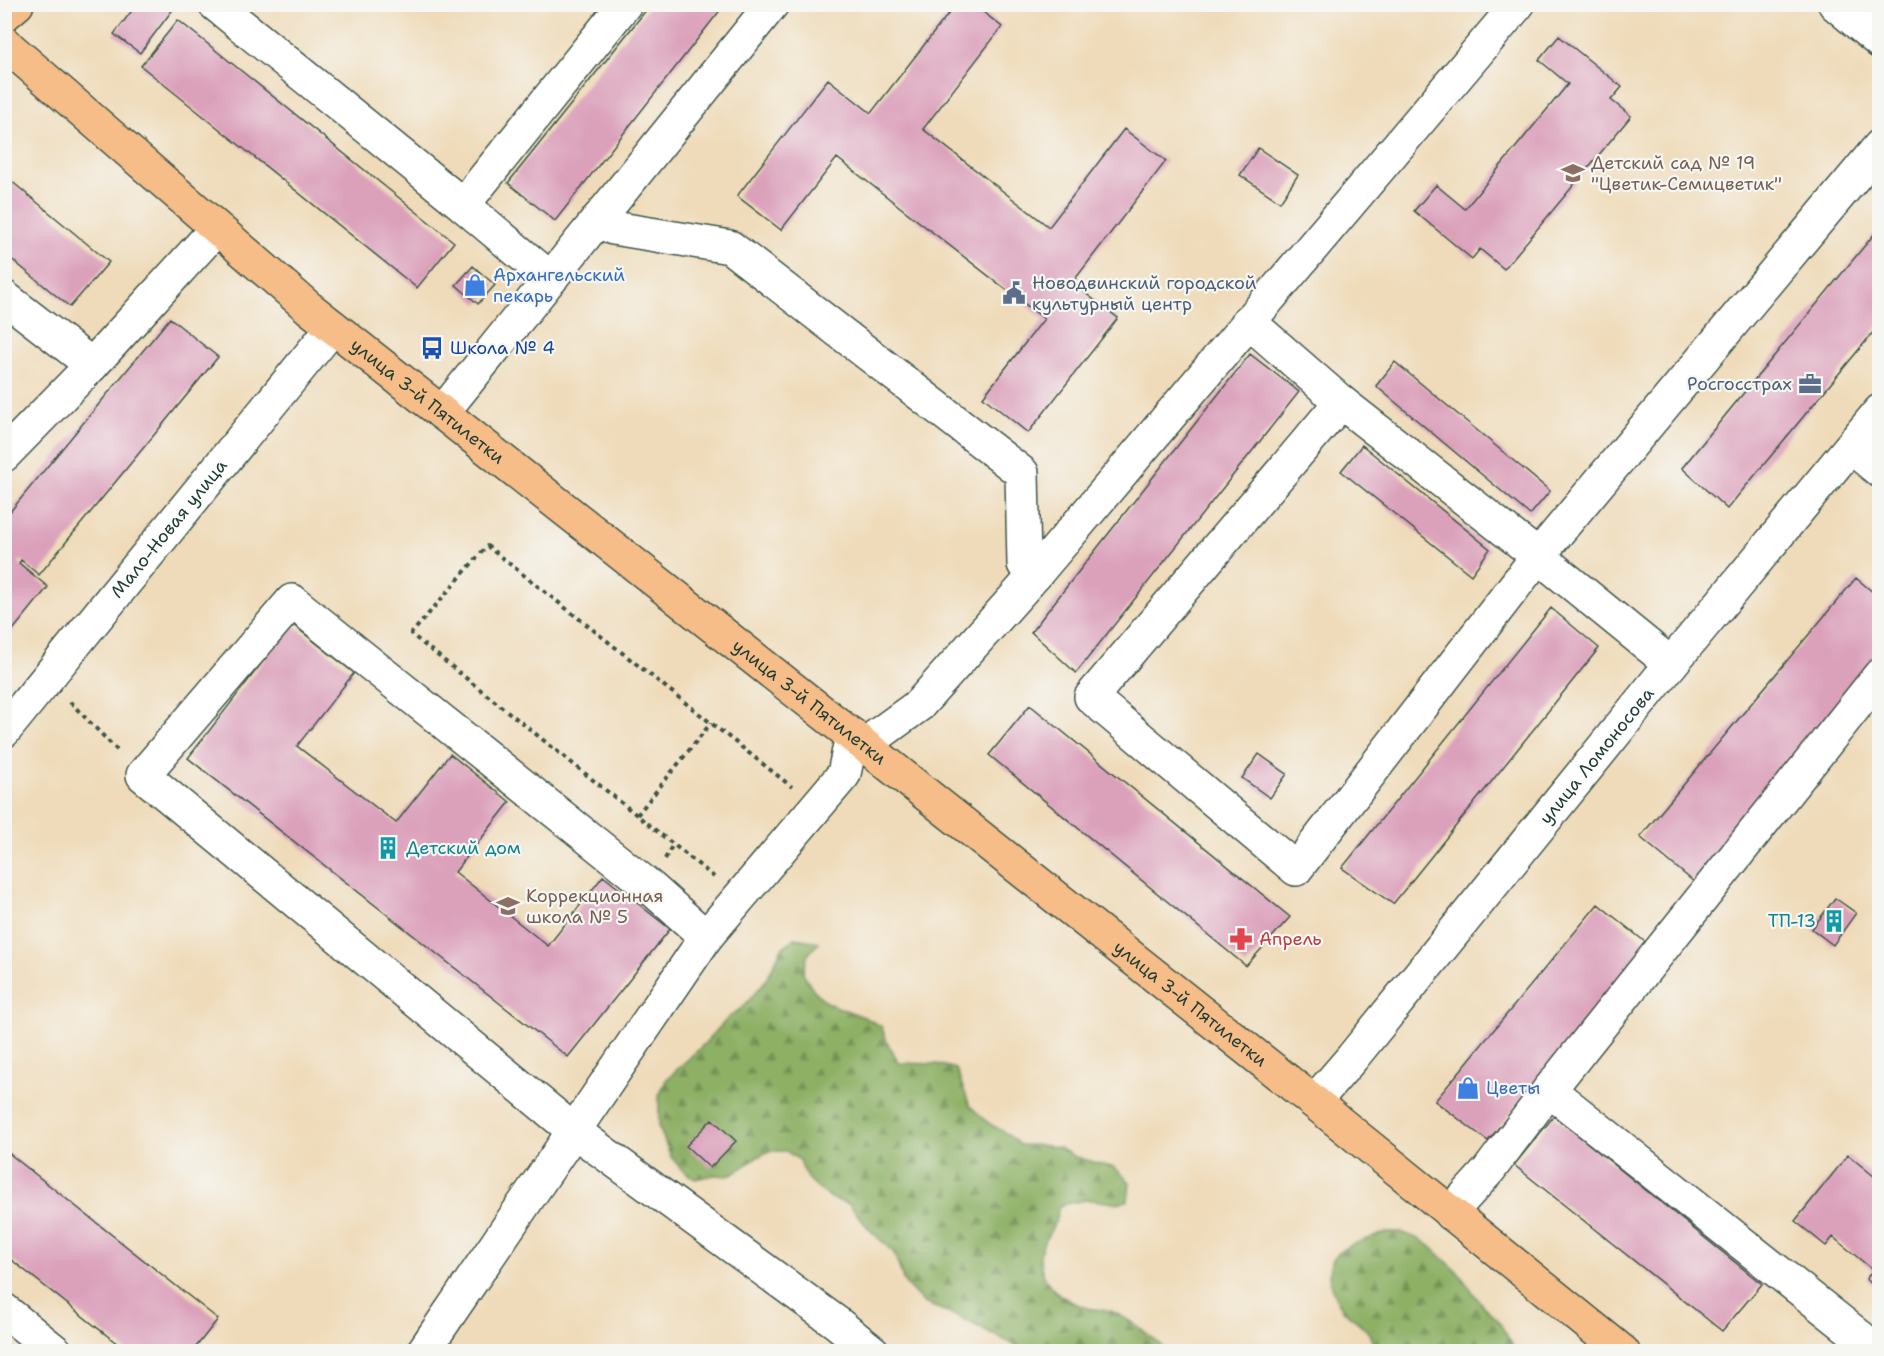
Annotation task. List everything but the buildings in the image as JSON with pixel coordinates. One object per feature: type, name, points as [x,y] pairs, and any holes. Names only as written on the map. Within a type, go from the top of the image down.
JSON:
[{"type":"main road","points":[[4,15],[17,4]]},
{"type":"main road","name":"улица 3-й Пятилетки","points":[[4,43],[216,229],[333,327],[1314,1102],[1623,1352]]},
{"type":"street","points":[[463,205],[625,4]]},
{"type":"street","points":[[442,412],[772,4]]},
{"type":"street","points":[[423,1352],[706,937],[844,774],[858,740],[919,705],[1035,575],[1518,4]]},
{"type":"street","points":[[1835,4],[1880,42]]},
{"type":"street","points":[[236,11],[550,279]]},
{"type":"street","points":[[1341,402],[1091,697],[1296,869],[1538,556],[1880,146]]},
{"type":"street","points":[[599,218],[613,228],[730,247],[1022,473],[1024,564],[1035,575]]},
{"type":"street","points":[[5,454],[92,364],[216,229]]},
{"type":"street","points":[[4,297],[92,364]]},
{"type":"street","points":[[1248,321],[1341,402],[1538,556],[1671,664]]},
{"type":"street","name":"Мало-Новая улица","points":[[4,731],[333,327]]},
{"type":"street","name":"улица Ломоносова","points":[[1314,1102],[1880,411]]},
{"type":"street","points":[[1851,447],[1880,471]]},
{"type":"street","points":[[706,937],[651,888],[292,601],[143,775],[574,1131],[837,1323],[873,1352]]},
{"type":"street","points":[[1450,1213],[1489,1170],[1880,675]]},
{"type":"street","points":[[1550,1090],[1879,1352]]},
{"type":"street","points":[[4,1310],[56,1352]]},
{"type":"path","points":[[722,884],[411,634],[487,546],[795,789]]},
{"type":"path","points":[[70,702],[143,775]]},
{"type":"path","points":[[637,815],[711,723]]},
{"type":"green space","points":[[795,938],[819,942],[807,956],[803,973],[813,989],[827,1003],[881,1026],[899,1063],[937,1064],[956,1069],[970,1106],[990,1124],[1006,1133],[1020,1145],[1059,1148],[1076,1157],[1115,1168],[1130,1182],[1128,1201],[1114,1203],[1085,1200],[1059,1206],[1055,1222],[1041,1248],[1041,1268],[1049,1284],[1062,1296],[1088,1308],[1108,1310],[1119,1315],[1168,1351],[1026,1351],[957,1316],[924,1303],[904,1282],[894,1253],[869,1229],[849,1204],[833,1199],[817,1188],[807,1178],[799,1160],[786,1151],[770,1151],[728,1176],[714,1175],[695,1179],[682,1170],[671,1157],[659,1127],[659,1096],[666,1080],[728,1018],[744,1006],[766,980],[782,948]]},
{"type":"green space","points":[[1388,1232],[1401,1232],[1428,1244],[1457,1271],[1483,1306],[1498,1320],[1513,1346],[1519,1351],[1375,1351],[1366,1330],[1345,1312],[1337,1300],[1331,1288],[1329,1274],[1335,1256],[1342,1250],[1360,1241]]},
{"type":"place","name":"Детский сад № 19 \"Цветик-Семицветик\"","points":[[1573,173]]},
{"type":"place","name":"Архангельский пекарь","points":[[475,285]]},
{"type":"place","name":"Новодвинский городской культурный центр","points":[[1014,293]]},
{"type":"place","name":"Школа № 4","points":[[432,348]]},
{"type":"place","name":"Росгосстрах","points":[[1810,384]]},
{"type":"place","name":"Детский дом","points":[[388,848]]},
{"type":"place","name":"Коррекционная школа № 5","points":[[508,906]]},
{"type":"place","name":"ТП-13","points":[[1834,921]]},
{"type":"place","name":"Апрель","points":[[1241,939]]},
{"type":"place","name":"Цветы","points":[[1468,1088]]}]
